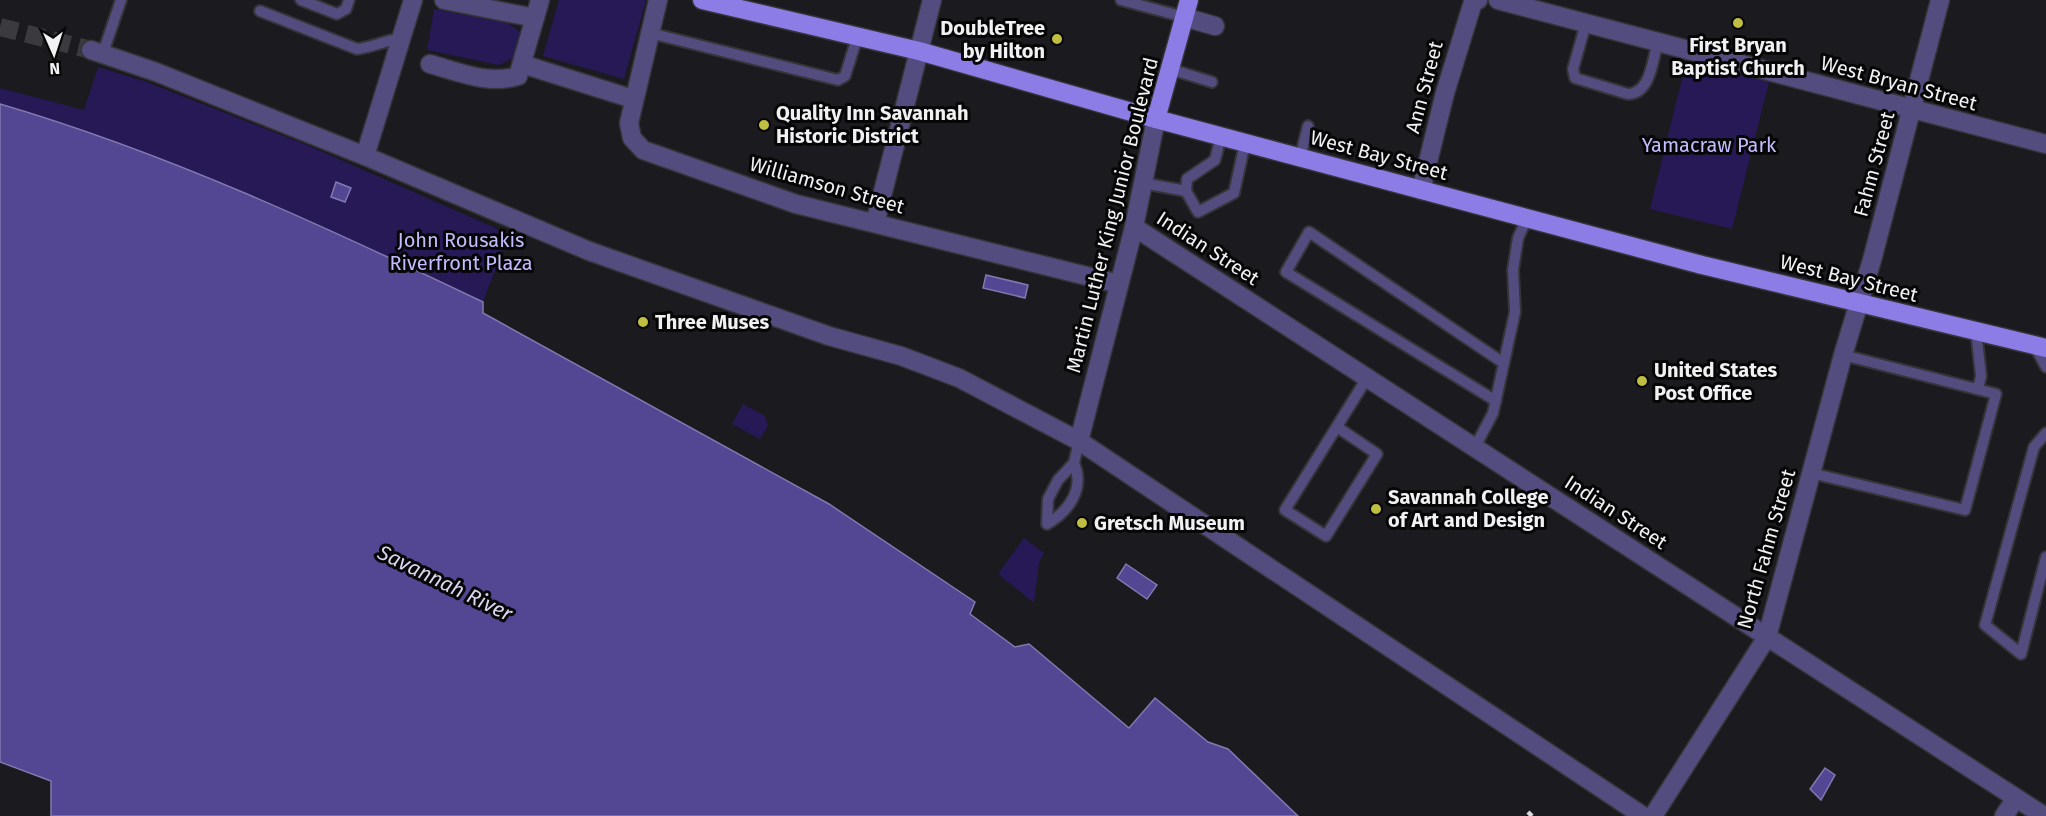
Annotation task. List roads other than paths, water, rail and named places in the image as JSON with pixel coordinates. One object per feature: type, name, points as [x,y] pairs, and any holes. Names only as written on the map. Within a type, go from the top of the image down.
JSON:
[{"type":"main road","name":"West Bay Street","points":[[702,0],[919,51],[1156,119],[1527,218],[1859,304],[2040,346]]},
{"type":"main road","name":"Martin Luther King Junior Boulevard","points":[[1156,119],[1186,8]]},
{"type":"street","points":[[365,156],[390,82],[413,0]]},
{"type":"street","points":[[444,0],[535,18]]},
{"type":"street","points":[[429,64],[501,81],[518,76],[540,0]]},
{"type":"street","name":"Williamson Street","points":[[658,0],[629,123],[632,138],[644,150],[796,204],[1119,284]]},
{"type":"street","points":[[875,223],[932,0]]},
{"type":"street","name":"Ann Street","points":[[1421,190],[1461,37],[1473,2],[1478,0]]},
{"type":"street","name":"West Bryan Street","points":[[1498,0],[2046,144]]},
{"type":"street","name":"Fahm Street","points":[[1859,304],[1940,0]]},
{"type":"street","points":[[1186,8],[1215,26]]},
{"type":"street","points":[[97,52],[365,156],[589,250],[828,336],[901,356],[959,378],[1079,441],[1643,816]]},
{"type":"street","points":[[522,64],[633,99]]},
{"type":"street","name":"Martin Luther King Junior Boulevard","points":[[1079,441],[1134,227],[1156,119]]},
{"type":"street","name":"Indian Street","points":[[1134,227],[2044,816]]},
{"type":"street","name":"North Fahm Street","points":[[1653,816],[1767,637],[1843,355],[1859,304]]},
{"type":"street","points":[[2004,816],[2016,798]]},
{"type":"lane","points":[[97,52],[121,0]]},
{"type":"lane","points":[[301,0],[337,14],[346,9],[349,0]]},
{"type":"lane","points":[[1121,0],[1186,8]]},
{"type":"lane","points":[[260,10],[357,49],[369,48],[386,40],[403,38]]},
{"type":"lane","points":[[1586,23],[1573,69],[1575,78],[1628,94],[1635,93],[1644,87],[1658,42]]},
{"type":"lane","points":[[650,33],[838,80],[844,76],[857,38]]},
{"type":"lane","points":[[1170,69],[1212,82]]},
{"type":"lane","points":[[1300,158],[1308,126]]},
{"type":"lane","points":[[1221,136],[1215,160],[1187,179],[1186,191],[1198,212],[1234,193],[1245,143]]},
{"type":"lane","points":[[1143,183],[1186,191]]},
{"type":"lane","points":[[1474,447],[1493,413],[1496,401],[1502,362],[1515,312],[1513,270],[1518,238],[1527,218]]},
{"type":"lane","points":[[1496,401],[1286,272],[1309,232],[1502,362]]},
{"type":"lane","points":[[1976,331],[1981,376],[1978,389]]},
{"type":"lane","points":[[2040,346],[2046,367]]},
{"type":"lane","points":[[1811,472],[1965,510],[1996,394],[1843,355]]},
{"type":"lane","points":[[1337,427],[1377,454],[1326,536],[1286,510],[1367,378]]},
{"type":"lane","points":[[2046,433],[2034,447],[1985,625],[2021,654],[2046,557]]},
{"type":"lane","points":[[1074,463],[1078,471],[1077,490],[1064,514],[1047,524],[1048,499],[1058,480],[1074,463],[1079,441]]},
{"type":"water","name":"Savannah River","points":[[0,104],[185,168],[305,219],[483,302],[483,313],[829,504],[975,602],[970,614],[1015,647],[1029,644],[1129,728],[1155,698],[1208,742],[1228,749],[1298,816],[51,816],[51,781],[0,762]]},
{"type":"water","points":[[336,182],[351,188],[345,202],[331,197]]},
{"type":"water","points":[[986,275],[1028,285],[1025,298],[983,288]]},
{"type":"water","points":[[1126,564],[1157,585],[1147,599],[1117,578]]},
{"type":"water","points":[[1825,768],[1835,775],[1821,800],[1810,789]]},
{"type":"tunnel","points":[[0,27],[91,50]]},
{"type":"railway","points":[[1528,812],[1532,816]]},
{"type":"place","name":"First Bryan Baptist Church","points":[[1738,23]]},
{"type":"place","name":"DoubleTree by Hilton","points":[[1057,39]]},
{"type":"place","name":"Quality Inn Savannah Historic District","points":[[764,125]]},
{"type":"place","name":"Three Muses","points":[[643,322]]},
{"type":"place","name":"United States Post Office","points":[[1642,381]]},
{"type":"place","name":"Savannah College of Art and Design","points":[[1376,509]]},
{"type":"place","name":"Gretsch Museum","points":[[1082,523]]},
{"type":"park label","name":"Yamacraw Park","points":[[1709,145]]},
{"type":"park label","name":"John Rousakis Riverfront Plaza","points":[[461,252]]}]
